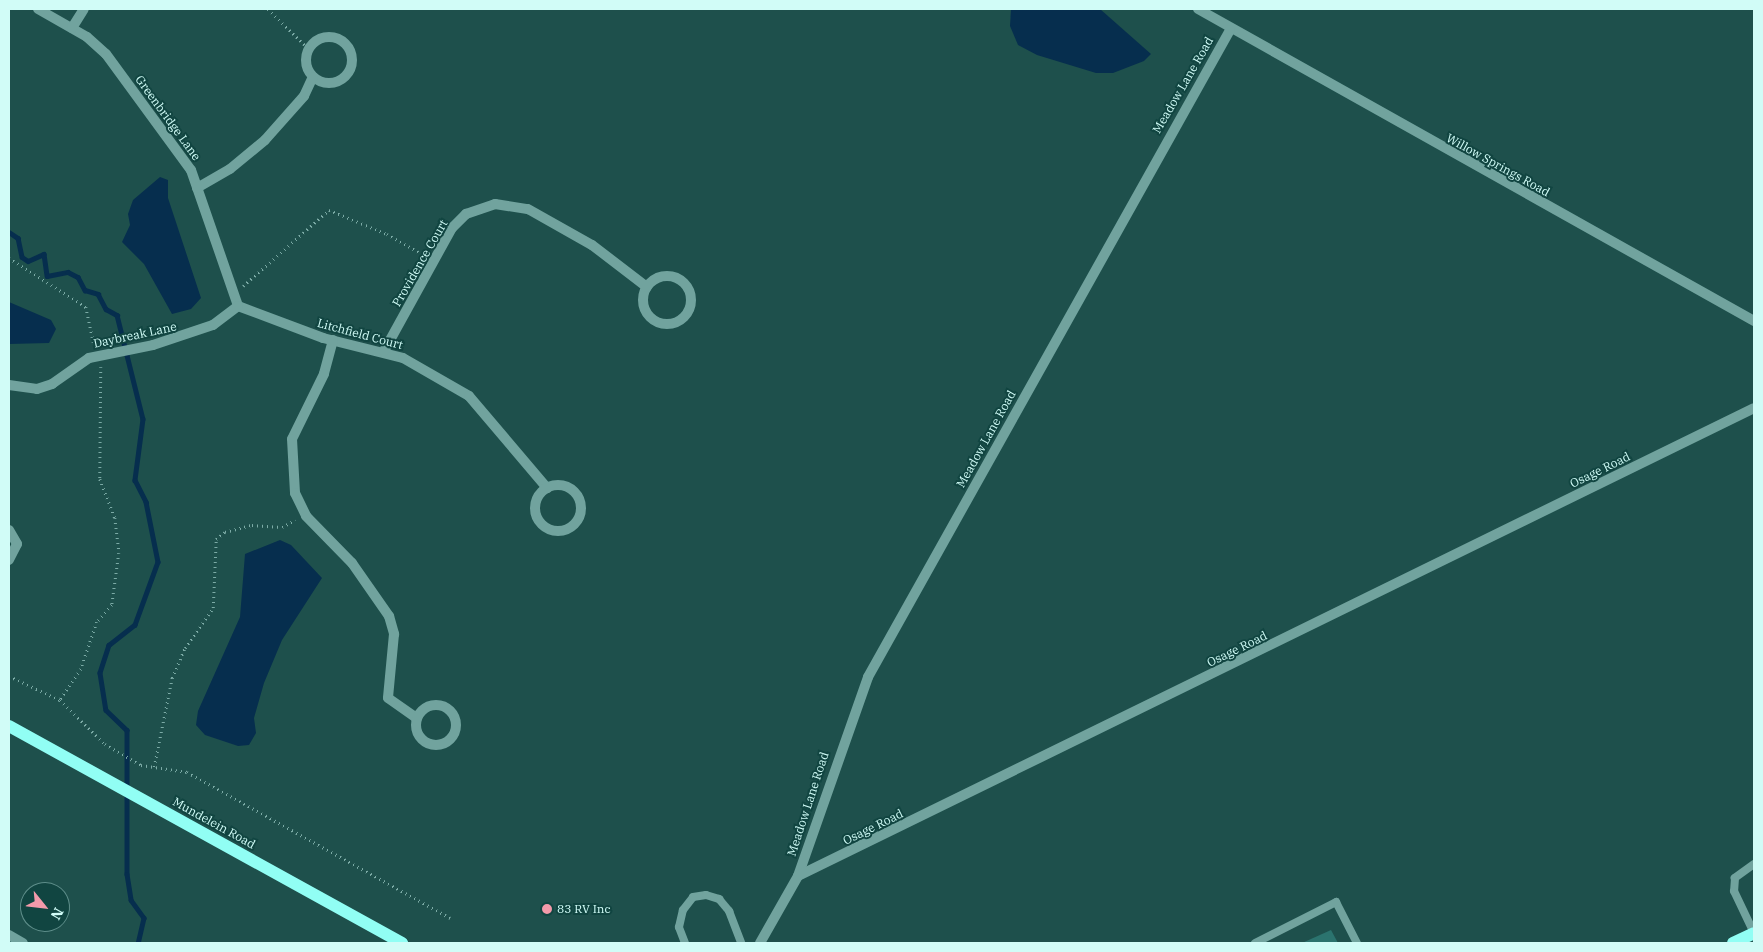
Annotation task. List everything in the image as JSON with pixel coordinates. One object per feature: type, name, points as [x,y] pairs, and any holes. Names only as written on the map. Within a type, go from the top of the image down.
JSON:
[{"type":"main road","name":"Mundelein Road","points":[[10,727],[402,943]]},
{"type":"main road","points":[[1733,943],[1754,933]]},
{"type":"street","name":"Greenbridge Lane","points":[[38,9],[72,28],[106,54],[191,170],[238,306]]},
{"type":"street","points":[[72,28],[84,9]]},
{"type":"street","name":"Willow Springs Road","points":[[1198,9],[1230,30],[1754,321]]},
{"type":"street","name":"Meadow Lane Road","points":[[798,876],[868,677],[1230,30]]},
{"type":"street","points":[[335,38],[347,46],[352,60],[347,74],[335,82],[313,77],[306,64],[309,49],[320,39],[335,38]]},
{"type":"street","points":[[197,188],[230,169],[265,140],[304,96],[313,77]]},
{"type":"street","name":"Providence Court","points":[[384,351],[452,228],[466,214],[510,204],[592,245],[647,287]]},
{"type":"street","points":[[666,276],[680,280],[690,293],[689,309],[670,324],[654,320],[643,302],[647,287],[666,276]]},
{"type":"street","name":"Daybreak Lane","points":[[9,385],[44,387],[95,356],[152,345],[213,325],[238,306]]},
{"type":"street","name":"Litchfield Court","points":[[238,306],[333,340],[384,351],[469,396],[547,488]]},
{"type":"street","points":[[333,340],[324,374],[292,440],[295,493],[305,515],[352,563],[389,616],[394,634],[388,698],[417,718]]},
{"type":"street","name":"Osage Road","points":[[798,876],[1754,408]]},
{"type":"street","points":[[568,487],[579,498],[580,513],[572,526],[558,531],[538,521],[535,506],[547,488],[568,487]]},
{"type":"street","points":[[9,530],[16,544],[9,560]]},
{"type":"street","points":[[431,705],[444,706],[454,715],[454,734],[444,744],[431,745],[417,732],[417,718],[431,705]]},
{"type":"street","points":[[760,943],[798,876]]},
{"type":"street","points":[[9,935],[23,943]]},
{"type":"lane","points":[[1754,864],[1735,878],[1734,890],[1754,933]]},
{"type":"lane","points":[[686,943],[679,927],[683,910],[693,897],[706,895],[719,899],[729,910],[742,943]]},
{"type":"lane","points":[[1254,943],[1336,902],[1357,943]]},
{"type":"path","points":[[268,9],[309,49]]},
{"type":"path","points":[[233,295],[329,210],[387,234],[434,261]]},
{"type":"path","points":[[9,258],[86,306],[95,356],[100,479],[115,518],[120,553],[112,605],[97,622],[81,669],[60,700]]},
{"type":"path","points":[[154,767],[172,678],[184,648],[212,608],[216,539],[252,526],[282,527],[305,515]]},
{"type":"path","points":[[9,676],[60,700],[106,744],[141,766],[187,772],[450,918]]},
{"type":"water","points":[[1011,9],[1100,9],[1151,54],[1144,61],[1113,73],[1096,73],[1037,55],[1018,45],[1010,26]]},
{"type":"water","points":[[160,177],[168,180],[168,198],[201,298],[191,309],[172,314],[144,264],[122,242],[130,225],[128,214],[133,200]]},
{"type":"water","points":[[9,302],[51,320],[56,329],[49,343],[9,344]]},
{"type":"water","points":[[280,540],[291,545],[322,578],[282,640],[264,683],[254,718],[256,733],[249,745],[238,746],[205,735],[196,725],[198,711],[240,617],[245,554]]},
{"type":"building","points":[[1331,930],[1338,943],[1302,943]]},
{"type":"waterway","points":[[9,232],[18,238],[22,257],[28,261],[44,254],[47,276],[68,272],[78,277],[85,290],[98,294],[106,309],[117,315],[143,419],[135,480],[146,502],[158,562],[135,625],[109,645],[100,673],[106,710],[127,730],[127,874],[131,900],[144,918],[138,943]]},
{"type":"place","name":"83 RV Inc","points":[[547,909]]}]
